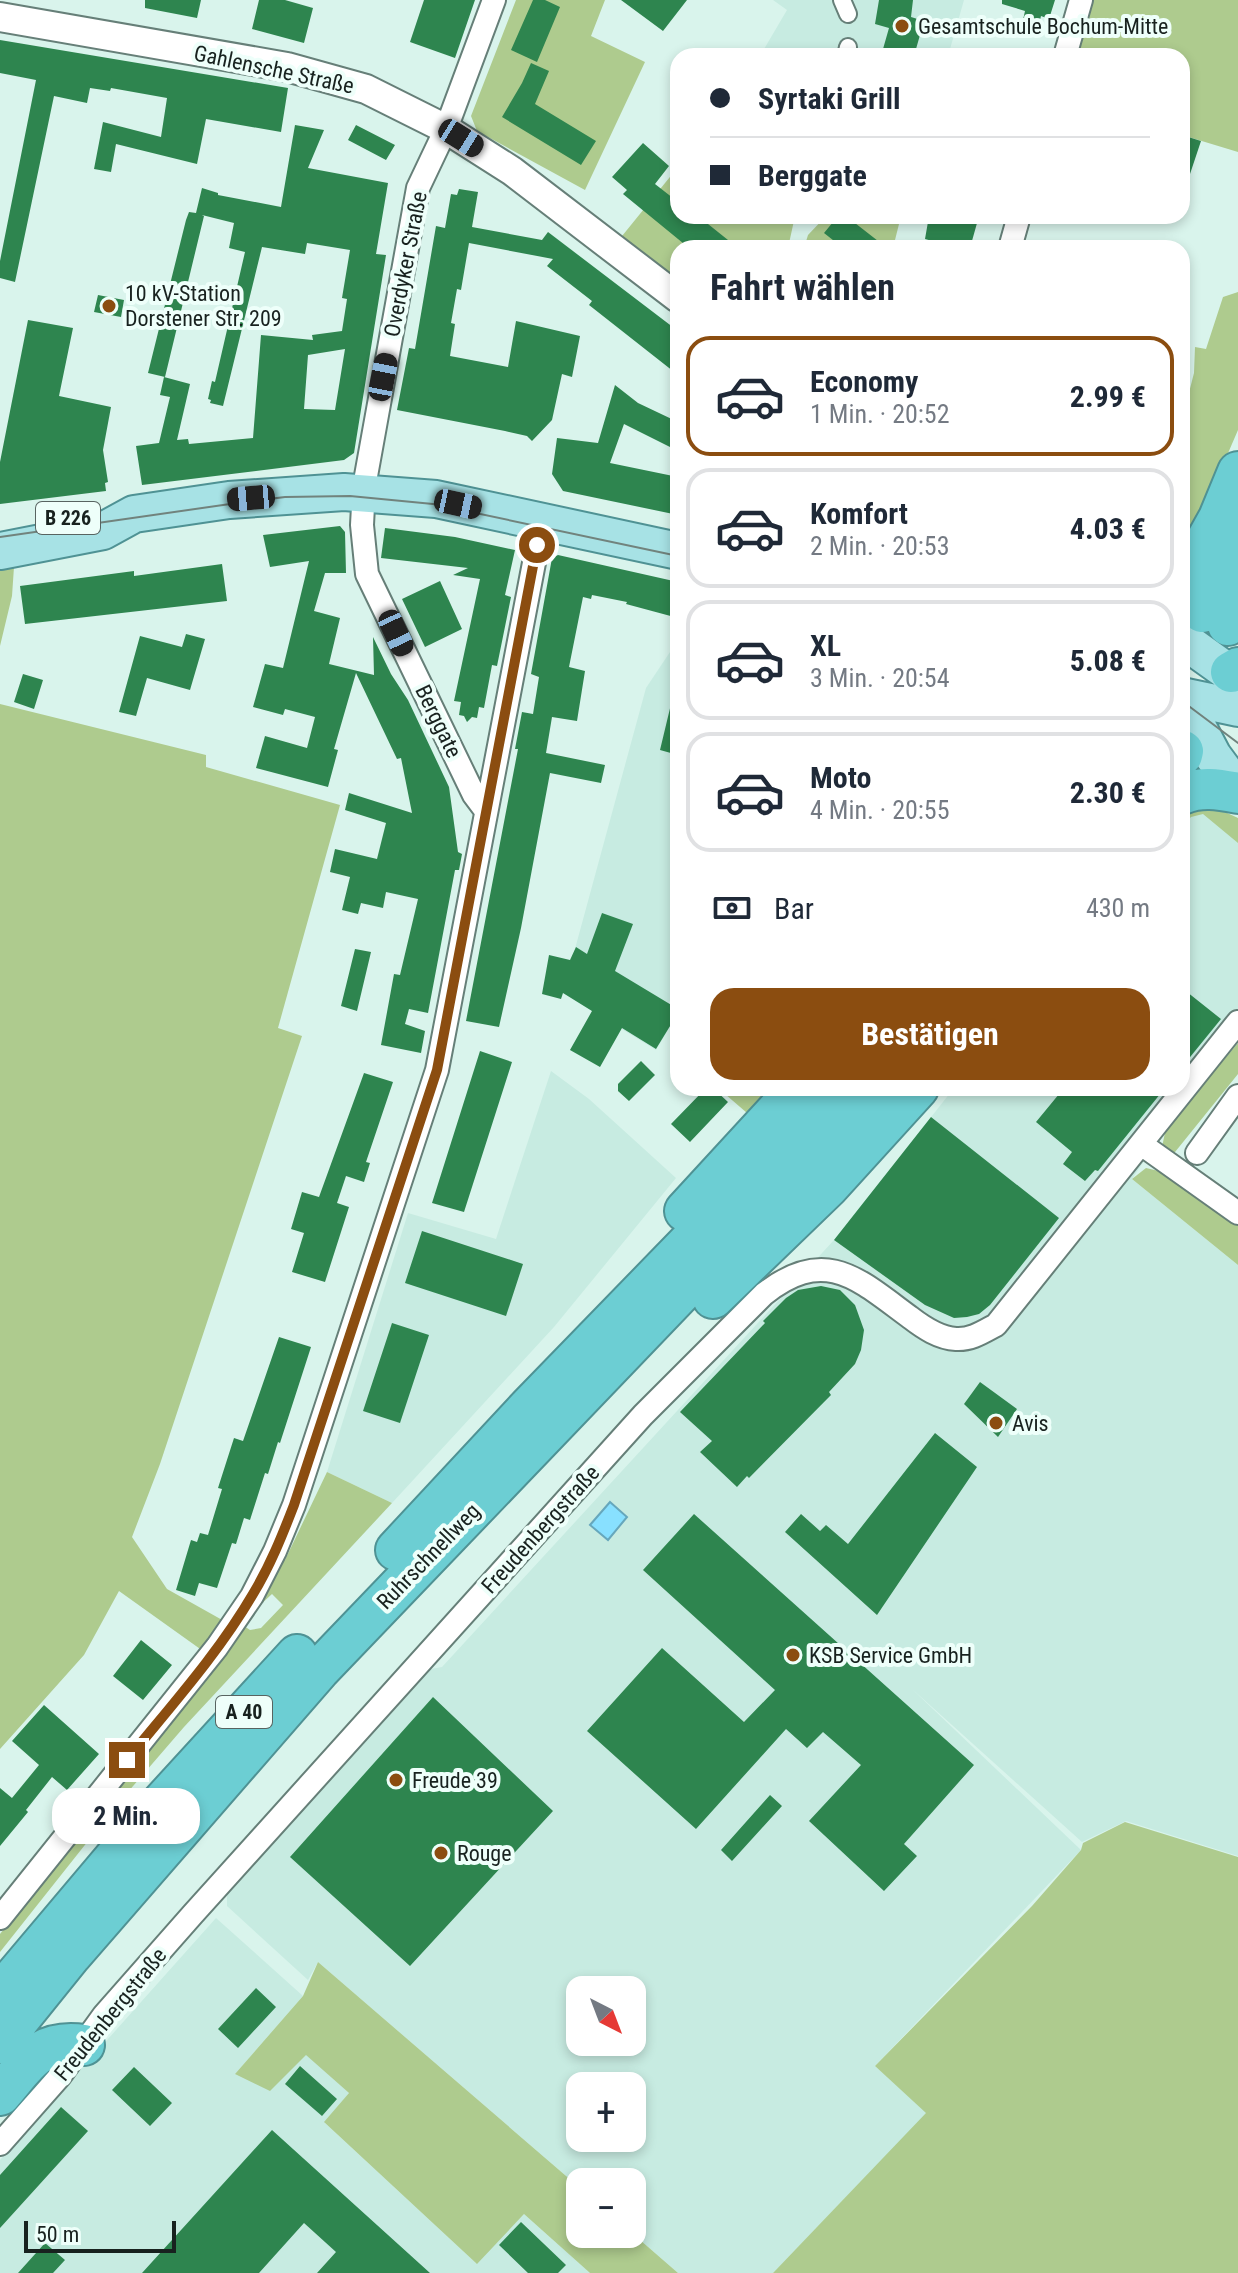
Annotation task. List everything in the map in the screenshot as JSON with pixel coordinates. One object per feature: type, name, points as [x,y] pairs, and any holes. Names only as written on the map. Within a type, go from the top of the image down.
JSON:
[{"type":"highway","points":[[1201,599],[1219,518],[1238,472]]},
{"type":"highway","points":[[1201,599],[1238,541]]},
{"type":"highway","points":[[1190,791],[1238,791]]},
{"type":"highway","name":"A 40","points":[[473,1467],[653,1249],[790,1096]]},
{"type":"highway","name":"Ruhrschnellweg","points":[[0,1994],[157,1808],[473,1467],[831,1096]]},
{"type":"highway","name":"Ruhrschnellweg","points":[[0,2043],[71,1955],[309,1682],[869,1096]]},
{"type":"highway","points":[[514,1465],[631,1377],[828,1187],[911,1096]]},
{"type":"highway","points":[[0,2095],[40,2050],[56,2043],[84,2045]]},
{"type":"main road","name":"B 226","points":[[0,551],[103,531],[134,514],[294,493],[363,493],[436,499],[670,549]]},
{"type":"main road","name":"B 226","points":[[0,526],[124,510],[134,514]]},
{"type":"main road","points":[[1201,599],[1236,682]]},
{"type":"main road","points":[[1190,679],[1236,682]]},
{"type":"main road","points":[[1190,694],[1236,682]]},
{"type":"main road","points":[[1190,711],[1213,756],[1238,791]]},
{"type":"main road","points":[[1190,753],[1238,791]]},
{"type":"street","name":"Overdyker Straße","points":[[363,493],[418,188],[446,129],[494,0]]},
{"type":"street","points":[[1067,48],[1081,0]]},
{"type":"street","name":"Gahlensche Straße","points":[[0,17],[316,74],[366,89],[446,129],[512,171],[670,292]]},
{"type":"street","name":"Berggate","points":[[363,493],[367,574],[474,795],[486,811]]},
{"type":"street","name":"Berggate","points":[[0,1918],[217,1647],[252,1596],[294,1505],[437,1070],[542,521]]},
{"type":"street","name":"Freudenbergstraße","points":[[1190,1082],[1238,1022]]},
{"type":"street","name":"Freudenbergstraße","points":[[0,2144],[142,1972],[643,1415],[764,1294],[780,1281],[805,1272],[841,1271],[856,1278],[926,1329],[943,1337],[974,1337],[1007,1315],[1179,1096]]},
{"type":"street","points":[[1197,1153],[1238,1096]]},
{"type":"street","points":[[1141,1144],[1238,1213]]},
{"type":"shaded area","points":[[773,0],[964,0],[950,48],[765,48],[787,10]]},
{"type":"shaded area","points":[[670,652],[670,1026],[656,1050],[563,993],[646,688]]},
{"type":"shaded area","points":[[1190,810],[1238,818],[1238,1043],[1166,1128],[1132,1179],[1238,1265],[1238,1856],[1126,1821],[1082,1842],[912,1689],[1081,1850],[875,2066],[927,2113],[773,2273],[678,2273],[646,2245],[646,2168],[566,2168],[566,2176],[318,1962],[308,1980],[227,1906],[227,1894],[431,1669],[442,1667],[834,1240],[948,1096],[1190,1096]]},
{"type":"shaded area","points":[[551,1071],[589,1099],[676,1178],[554,1327],[392,1503],[327,1472],[408,1213],[496,1239]]},
{"type":"shaded area","points":[[216,1918],[303,1996],[235,2074],[306,2054],[349,2093],[325,2123],[476,2263],[524,2214],[590,2273],[0,2273],[0,2160]]},
{"type":"green space","points":[[516,0],[605,0],[591,36],[645,62],[585,190],[477,131],[471,116]]},
{"type":"green space","points":[[1092,0],[1238,0],[1238,152],[1190,137],[1190,48],[1078,48]]},
{"type":"green space","points":[[670,177],[670,224],[793,224],[790,240],[670,240],[670,281],[618,241]]},
{"type":"green space","points":[[818,224],[899,224],[895,240],[806,240]]},
{"type":"green space","points":[[1238,292],[1238,430],[1190,541],[1190,389],[1195,347],[1206,349],[1223,297]]},
{"type":"green space","points":[[14,567],[12,596],[0,646],[0,569]]},
{"type":"green space","points":[[0,704],[206,755],[206,767],[340,805],[278,1028],[302,1036],[160,1464],[132,1537],[167,1589],[224,1621],[203,1651],[119,1591],[84,1655],[0,1749]]},
{"type":"green space","points":[[1210,805],[1238,818],[1238,843],[1203,814],[1190,818],[1190,810]]},
{"type":"green space","points":[[1238,1043],[1238,1074],[1171,1157],[1162,1147],[1166,1128]]},
{"type":"green space","points":[[727,1096],[775,1096],[754,1119]]},
{"type":"green space","points":[[1146,1168],[1167,1173],[1238,1222],[1238,1265],[1132,1179]]},
{"type":"green space","points":[[327,1472],[392,1503],[184,1727],[115,1807],[0,1952],[0,1934],[244,1626],[250,1630],[261,1628],[283,1605],[272,1594],[259,1606],[257,1604],[282,1558],[285,1560]]},
{"type":"green space","points":[[1125,1822],[1238,1857],[1238,2273],[773,2273],[926,2113],[875,2066],[1032,1906],[1081,1850],[1083,1843]]},
{"type":"green space","points":[[318,1962],[566,2176],[566,2248],[646,2248],[646,2245],[678,2273],[590,2273],[524,2214],[477,2264],[324,2122],[349,2093],[306,2055],[270,2091],[235,2074],[303,1996]]},
{"type":"water","points":[[610,1502],[627,1517],[608,1540],[590,1525]]},
{"type":"building","points":[[145,0],[201,0],[197,18],[145,8]]},
{"type":"building","points":[[259,0],[285,0],[313,8],[304,43],[252,29]]},
{"type":"building","points":[[424,0],[475,0],[455,58],[410,42]]},
{"type":"building","points":[[533,0],[545,0],[560,7],[537,62],[511,50]]},
{"type":"building","points":[[621,0],[687,0],[663,31]]},
{"type":"building","name":"Gesamtschule Bochum-Mitte","points":[[879,0],[913,0],[911,17],[924,21],[916,48],[883,48],[889,28],[875,24]]},
{"type":"building","points":[[1002,0],[1055,0],[1049,19],[1041,16],[1039,25],[1023,20],[1025,11],[1002,4]]},
{"type":"building","points":[[0,40],[288,88],[281,132],[206,119],[197,164],[116,144],[111,172],[94,169],[103,122],[161,137],[167,98],[111,88],[110,91],[90,88],[87,103],[54,96],[15,282],[0,278],[0,261],[36,80],[0,73]]},
{"type":"building","points":[[531,63],[549,71],[535,104],[596,141],[581,165],[502,117]]},
{"type":"building","points":[[295,125],[324,130],[308,168],[388,183],[376,254],[386,255],[354,453],[344,460],[142,485],[136,446],[159,443],[170,397],[160,395],[164,377],[190,384],[177,440],[188,439],[189,444],[253,438],[261,335],[313,340],[312,335],[342,331],[347,299],[342,298],[350,250],[307,243],[305,254],[262,247],[223,406],[210,403],[212,381],[215,382],[245,252],[229,248],[234,223],[202,215],[165,377],[148,373],[186,220],[189,212],[196,213],[202,188],[218,195],[281,207]],"holes":[[[345,349],[335,410],[304,409],[308,355]]]},
{"type":"building","points":[[356,125],[395,145],[386,160],[348,140]]},
{"type":"building","points":[[1190,138],[1201,141],[1190,174]]},
{"type":"building","points":[[643,143],[669,166],[655,184],[670,196],[670,224],[708,224],[728,240],[679,240],[623,194],[627,190],[612,177]]},
{"type":"building","points":[[459,189],[478,192],[472,227],[542,240],[548,232],[670,325],[670,369],[589,305],[592,301],[547,266],[553,259],[469,243],[461,290],[457,289],[451,323],[455,324],[450,356],[508,367],[516,321],[580,336],[572,377],[562,374],[552,420],[532,441],[527,436],[397,410],[409,348],[415,349],[436,226],[445,228],[451,194],[457,195]]},
{"type":"building","points":[[831,224],[856,224],[877,240],[833,240],[824,233]]},
{"type":"building","points":[[928,224],[977,224],[972,240],[925,239]]},
{"type":"building","name":"10 kV-Station Dorstener Str. 209","points":[[98,295],[124,300],[121,317],[94,312]]},
{"type":"building","points":[[28,320],[73,328],[59,396],[111,407],[103,450],[108,482],[105,483],[106,491],[0,504],[0,462]]},
{"type":"building","points":[[615,385],[638,403],[670,418],[670,447],[624,424],[610,463],[670,475],[670,513],[563,491],[552,474],[557,438],[598,443]]},
{"type":"building","points":[[340,526],[345,532],[346,573],[325,573],[314,611],[340,618],[329,664],[374,675],[373,637],[408,700],[449,787],[458,852],[462,854],[459,870],[455,870],[428,1013],[409,1009],[405,1024],[425,1031],[421,1053],[381,1045],[394,974],[400,975],[418,899],[386,892],[383,908],[361,903],[358,914],[342,910],[350,877],[330,872],[335,849],[377,859],[386,823],[345,810],[349,793],[412,813],[401,758],[397,759],[356,673],[334,749],[338,750],[328,787],[256,768],[265,736],[307,748],[315,717],[285,709],[283,715],[253,707],[265,664],[283,668],[309,561],[270,567],[263,535]]},
{"type":"building","points":[[385,528],[455,537],[515,550],[505,595],[511,597],[497,666],[492,665],[484,708],[479,707],[477,718],[472,717],[467,722],[464,716],[459,715],[461,702],[454,701],[480,579],[453,575],[468,568],[381,558]]},
{"type":"building","points":[[558,555],[670,580],[670,616],[627,602],[592,595],[591,599],[583,597],[569,667],[585,671],[577,721],[552,717],[546,753],[605,765],[601,783],[550,773],[499,1027],[466,1021],[518,749],[515,749],[522,712],[533,714],[539,677],[531,674],[552,558]]},
{"type":"building","points":[[222,564],[227,601],[25,624],[20,586],[134,571],[134,576]]},
{"type":"building","points":[[440,581],[462,629],[425,647],[402,599]]},
{"type":"building","points":[[186,634],[205,639],[190,690],[147,678],[136,716],[119,712],[140,636],[182,647]]},
{"type":"building","points":[[23,674],[43,680],[34,709],[14,702]]},
{"type":"building","points":[[670,708],[670,753],[660,750]]},
{"type":"building","points":[[602,913],[633,924],[615,971],[670,1004],[670,1026],[656,1049],[622,1028],[600,1067],[570,1050],[592,1011],[563,993],[561,999],[542,994],[549,955],[570,960],[576,947],[587,954]]},
{"type":"building","points":[[355,949],[371,952],[357,1011],[341,1006]]},
{"type":"building","points":[[1190,994],[1221,1019],[1190,1057]]},
{"type":"building","points":[[480,1051],[512,1062],[464,1212],[432,1203]]},
{"type":"building","points":[[641,1061],[655,1075],[629,1101],[618,1091],[618,1084]]},
{"type":"building","points":[[364,1073],[393,1082],[366,1162],[370,1163],[364,1182],[346,1176],[337,1203],[349,1207],[325,1282],[292,1272],[304,1233],[291,1229],[302,1192],[319,1197]]},
{"type":"building","points":[[698,1096],[722,1096],[728,1102],[690,1142],[671,1124]]},
{"type":"building","points":[[1057,1096],[1159,1096],[1098,1171],[1095,1170],[1085,1181],[1063,1164],[1072,1152],[1036,1122]]},
{"type":"building","points":[[931,1117],[1059,1218],[990,1305],[979,1314],[967,1317],[954,1318],[925,1305],[834,1240]]},
{"type":"building","points":[[422,1231],[523,1264],[506,1316],[405,1283]]},
{"type":"building","points":[[821,1286],[840,1290],[855,1305],[864,1330],[861,1350],[855,1364],[829,1392],[831,1395],[737,1487],[700,1452],[712,1441],[680,1412],[786,1298],[798,1290]]},
{"type":"building","points":[[392,1323],[429,1335],[400,1423],[363,1411]]},
{"type":"building","points":[[279,1337],[311,1347],[280,1443],[268,1474],[265,1473],[250,1520],[244,1518],[217,1588],[199,1583],[195,1596],[176,1590],[191,1540],[197,1542],[200,1533],[208,1535],[222,1489],[218,1488],[234,1438],[243,1441]]},
{"type":"building","name":"Avis","points":[[980,1382],[1017,1409],[998,1437],[964,1404]]},
{"type":"building","points":[[935,1433],[977,1467],[877,1615],[785,1532],[801,1514],[820,1531],[826,1525],[848,1544]]},
{"type":"building","points":[[694,1514],[974,1765],[904,1844],[917,1856],[884,1891],[809,1821],[861,1765],[823,1732],[807,1748],[786,1729],[696,1829],[587,1731],[662,1648],[744,1722],[775,1690],[643,1570]]},
{"type":"building","points":[[141,1640],[172,1665],[143,1700],[113,1676]]},
{"type":"building","name":"Rouge","points":[[433,1697],[553,1811],[410,1966],[290,1857]]},
{"type":"building","points":[[44,1705],[99,1754],[67,1790],[52,1777],[0,1846],[0,1788],[12,1798],[39,1765],[12,1741]]},
{"type":"building","points":[[770,1795],[782,1806],[732,1861],[721,1850]]},
{"type":"building","points":[[256,1988],[276,2007],[238,2048],[218,2029]]},
{"type":"building","points":[[300,2066],[337,2099],[322,2116],[285,2084]]},
{"type":"building","points":[[134,2067],[172,2103],[150,2126],[112,2090]]},
{"type":"building","points":[[61,2107],[88,2131],[0,2228],[0,2175]]},
{"type":"building","points":[[272,2130],[430,2273],[317,2273],[336,2252],[304,2223],[259,2273],[142,2273]]},
{"type":"building","points":[[521,2222],[566,2265],[558,2273],[528,2273],[499,2245]]},
{"type":"building","points":[[45,2243],[65,2260],[53,2273],[18,2273]]},
{"type":"tram line","points":[[0,537],[285,497],[350,496],[433,504],[670,554]]},
{"type":"tram line","points":[[1190,707],[1238,743]]},
{"type":"place","name":"Gesamtschule Bochum-Mitte","points":[[902,26]]},
{"type":"place","name":"10 kV-Station Dorstener Str. 209","points":[[109,306]]},
{"type":"place","name":"Avis","points":[[996,1423]]},
{"type":"place","name":"KSB Service GmbH","points":[[793,1655]]},
{"type":"place","name":"Freude 39","points":[[396,1780]]},
{"type":"place","name":"Rouge","points":[[441,1853]]},
{"type":"route","points":[[127,1760],[217,1647],[252,1596],[294,1505],[437,1070],[537,545]]}]
